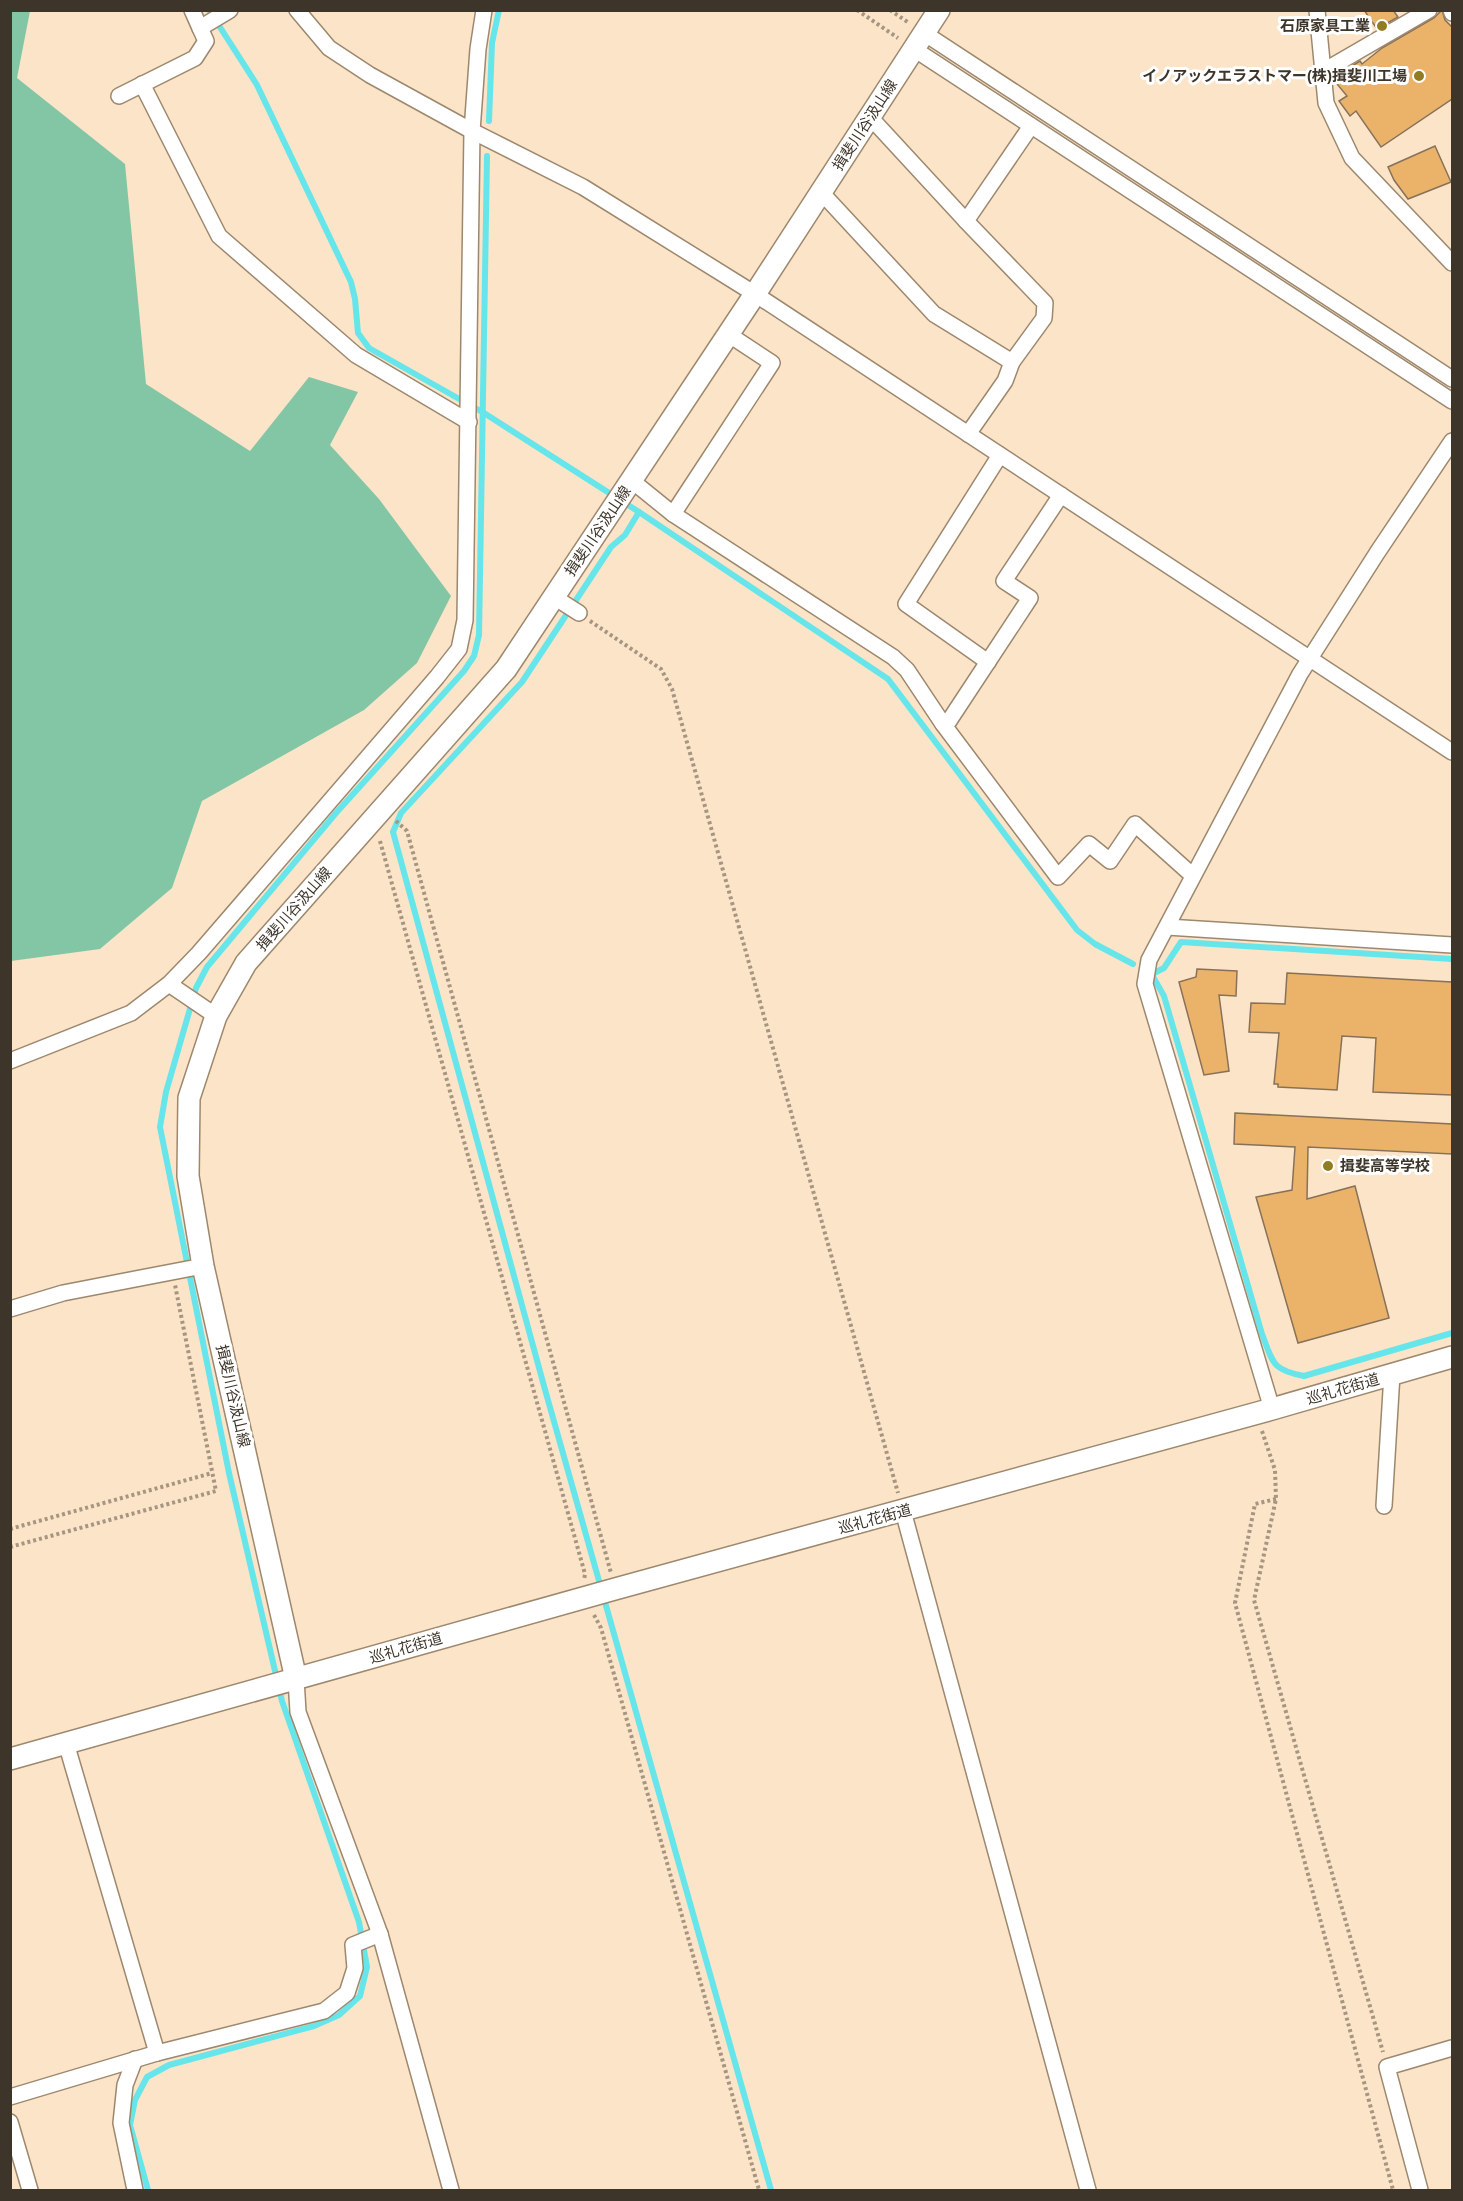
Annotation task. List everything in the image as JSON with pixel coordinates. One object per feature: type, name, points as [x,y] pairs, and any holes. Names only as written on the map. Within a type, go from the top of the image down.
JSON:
[{"type":"main road","name":"揖斐川谷汲山線","points":[[297,1680],[203,1266],[188,1176],[189,1098],[216,1016],[246,963],[506,669],[755,294],[939,10]]},
{"type":"main road","name":"巡礼花街道","points":[[297,1680],[615,1589],[1264,1411],[1452,1357]]},
{"type":"main road","points":[[10,1758],[297,1680]]},
{"type":"street","points":[[119,96],[195,58],[206,41],[192,10]]},
{"type":"street","points":[[201,28],[230,10]]},
{"type":"street","points":[[297,10],[329,48],[370,75],[472,131],[583,187],[755,294],[1452,752]]},
{"type":"street","points":[[10,1061],[131,1013],[169,984],[199,953],[379,746],[459,649],[465,620],[472,131],[477,49],[484,10]]},
{"type":"street","points":[[1317,10],[1326,103],[1352,158],[1452,263]]},
{"type":"street","points":[[1322,72],[1429,10]]},
{"type":"street","points":[[919,41],[1031,126],[1452,401]]},
{"type":"street","points":[[919,41],[1452,379]]},
{"type":"street","points":[[142,84],[219,236],[356,355],[469,422]]},
{"type":"street","points":[[870,117],[1045,303],[1044,318],[1012,362],[1005,381],[968,434]]},
{"type":"street","points":[[966,221],[1031,126]]},
{"type":"street","points":[[821,192],[934,314],[1012,362]]},
{"type":"street","points":[[673,514],[772,363],[728,334]]},
{"type":"street","points":[[1264,1411],[1145,984],[1149,960],[1192,875],[1310,658],[1452,441]]},
{"type":"street","points":[[988,662],[906,604],[1000,455]]},
{"type":"street","points":[[632,480],[673,514],[893,657],[907,670],[944,724],[1058,877],[1089,844],[1110,861],[1135,824],[1192,875]]},
{"type":"street","points":[[944,724],[949,721],[1030,598],[1004,581],[1061,495]]},
{"type":"street","points":[[554,597],[579,613]]},
{"type":"street","points":[[1167,927],[1452,945]]},
{"type":"street","points":[[169,984],[216,1016]]},
{"type":"street","points":[[10,1309],[63,1293],[203,1266]]},
{"type":"street","points":[[1384,1506],[1392,1374]]},
{"type":"street","points":[[903,1511],[1088,2190]]},
{"type":"street","points":[[297,1680],[298,1712],[380,1934],[451,2190]]},
{"type":"street","points":[[66,1743],[157,2053]]},
{"type":"street","points":[[10,2097],[157,2053],[324,2011],[347,1993],[354,1968],[353,1945],[380,1934]]},
{"type":"street","points":[[1420,2190],[1387,2067],[1452,2048]]},
{"type":"street","points":[[135,2060],[125,2085],[120,2123],[135,2190]]},
{"type":"street","points":[[10,2122],[30,2190]]},
{"type":"path","points":[[857,10],[919,41]]},
{"type":"path","points":[[579,613],[661,669],[672,689],[903,1511]]},
{"type":"path","points":[[615,1589],[407,831],[376,815],[376,828],[585,1574],[587,1597],[601,1628],[759,2190]]},
{"type":"path","points":[[10,1547],[216,1491],[173,1272]]},
{"type":"path","points":[[1264,1411],[1275,1470],[1275,1499],[1254,1600],[1387,2067]]},
{"type":"path","points":[[10,1529],[212,1473]]},
{"type":"path","points":[[1275,1499],[1255,1504],[1235,1603],[1393,2190]]},
{"type":"green space","points":[[10,11],[30,11],[17,78],[125,164],[146,384],[250,451],[309,377],[358,392],[330,445],[379,499],[451,596],[417,663],[364,710],[202,801],[172,888],[100,949],[11,961]]},
{"type":"building","name":"石原家具工業","points":[[1364,10],[1393,10],[1398,17],[1377,29]]},
{"type":"building","name":"イノアックエラストマー(株)揖斐川工場","points":[[1442,10],[1445,20],[1452,27],[1452,99],[1381,147],[1356,111],[1350,116],[1339,101],[1347,96],[1337,84],[1341,81],[1337,75],[1360,61],[1362,64],[1382,48],[1434,18]]},
{"type":"building","points":[[1435,146],[1451,182],[1408,199],[1394,180],[1388,167]]},
{"type":"building","points":[[1197,969],[1237,971],[1236,996],[1219,995],[1229,1071],[1204,1075],[1179,982],[1196,977]]},
{"type":"building","points":[[1287,973],[1452,982],[1452,1095],[1373,1092],[1376,1038],[1342,1036],[1337,1090],[1278,1087],[1278,1084],[1274,1084],[1279,1033],[1249,1032],[1251,1003],[1285,1004]]},
{"type":"building","points":[[1235,1113],[1452,1124],[1452,1154],[1308,1147],[1307,1199],[1355,1186],[1389,1318],[1298,1343],[1256,1197],[1292,1190],[1295,1147],[1234,1144]]},
{"type":"waterway","points":[[209,10],[257,85],[351,282],[358,333],[369,348],[484,413],[639,512],[888,679],[1077,930],[1095,944],[1133,964]]},
{"type":"waterway","points":[[489,121],[492,43],[499,10]]},
{"type":"waterway","points":[[148,2190],[130,2125],[135,2100],[147,2077],[169,2065],[314,2026],[339,2015],[360,1996],[367,1967],[359,1922],[282,1701],[229,1473],[160,1127],[166,1092],[196,988],[207,967],[336,813],[464,671],[474,656],[479,635],[487,156]]},
{"type":"waterway","points":[[639,512],[625,535],[611,547],[522,682],[401,813],[393,832],[544,1386],[771,2190]]},
{"type":"waterway","points":[[1150,975],[1164,968],[1181,942],[1452,959]]},
{"type":"waterway","points":[[1152,975],[1164,996],[1262,1334],[1275,1363],[1285,1371],[1304,1376],[1452,1333]]},
{"type":"place","name":"石原家具工業","points":[[1382,26]]},
{"type":"place","name":"イノアックエラストマー(株)揖斐川工場","points":[[1419,76]]},
{"type":"place","name":"揖斐高等学校","points":[[1328,1166]]}]
